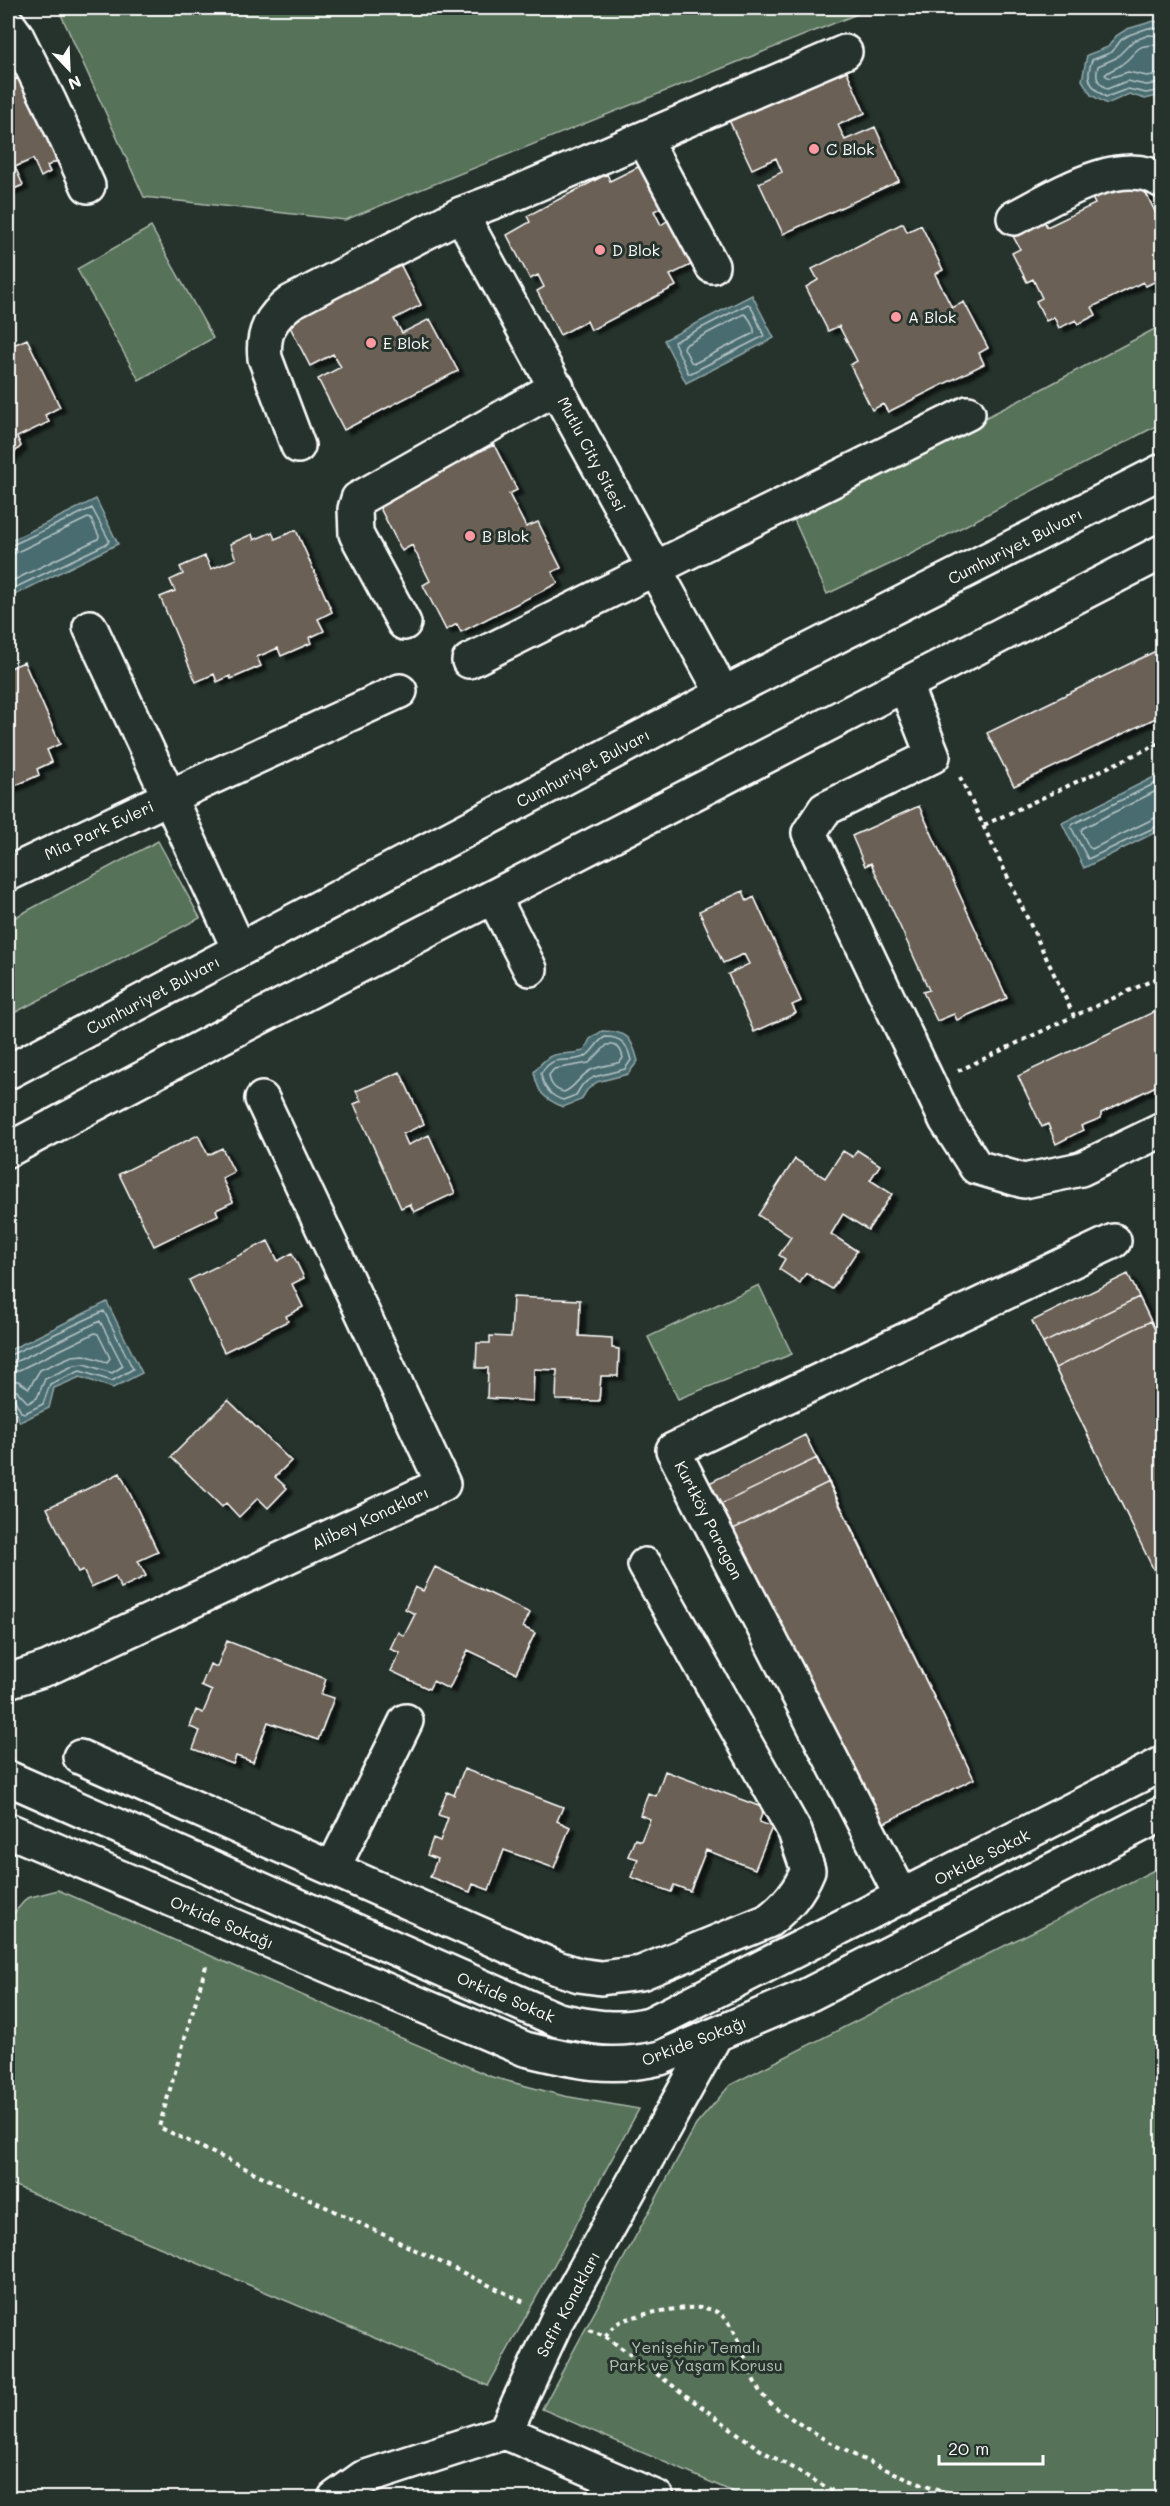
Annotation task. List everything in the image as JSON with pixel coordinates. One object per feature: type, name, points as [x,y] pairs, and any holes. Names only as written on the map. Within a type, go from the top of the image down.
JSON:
[{"type":"street","points":[[8,24],[16,34],[88,186]]},
{"type":"street","points":[[298,446],[265,358],[263,346],[270,323],[279,311],[291,302],[461,214],[514,194],[845,52]]},
{"type":"street","points":[[644,138],[712,266]]},
{"type":"street","points":[[1014,218],[1078,185],[1122,172],[1145,172],[1162,181]]},
{"type":"street","name":"Mutlu City Sitesi","points":[[461,214],[723,694]]},
{"type":"street","points":[[404,623],[356,534],[354,510],[358,499],[557,387]]},
{"type":"street","points":[[469,661],[968,413]]},
{"type":"street","name":"Cumhuriyet Bulvarı","points":[[8,1072],[723,694],[1162,471]]},
{"type":"street","points":[[8,1150],[221,1037],[1162,552]]},
{"type":"street","points":[[90,627],[169,797],[400,691]]},
{"type":"street","points":[[904,685],[933,756],[825,809],[809,833],[946,1120],[976,1167],[1024,1181],[1081,1169],[1162,1131]]},
{"type":"street","name":"Mia Park Evleri","points":[[8,874],[169,797],[239,949]]},
{"type":"street","points":[[494,898],[530,969]]},
{"type":"street","name":"Alibey Konakları","points":[[8,1681],[48,1668],[443,1484],[262,1099]]},
{"type":"street","name":"Kurtköy Paragon","points":[[902,1897],[673,1450],[1114,1241]]},
{"type":"street","points":[[80,1756],[557,1968],[579,1976],[601,1978],[641,1973],[768,1921],[796,1895],[808,1870],[795,1833],[645,1565]]},
{"type":"street","points":[[333,1868],[406,1721]]},
{"type":"street","name":"Orkide Sokak","points":[[8,1778],[558,2020],[602,2029],[626,2029],[650,2024],[1162,1764]]},
{"type":"street","points":[[126,1882],[146,1840],[164,1793]]},
{"type":"street","name":"Orkide Sokağı","points":[[8,1830],[126,1882],[525,2049],[585,2064],[635,2064],[660,2058],[804,1997],[1162,1814]]},
{"type":"street","name":"Safir Konakları","points":[[505,2432],[558,2318],[716,2034]]},
{"type":"street","points":[[335,2499],[363,2478],[505,2432],[657,2499]]},
{"type":"path","points":[[984,825],[1162,742]]},
{"type":"path","points":[[933,756],[945,783],[961,776],[1074,1016]]},
{"type":"path","points":[[928,1084],[1162,976]]},
{"type":"path","points":[[206,1966],[159,2127],[558,2318],[604,2336],[759,2449],[845,2499]]},
{"type":"path","points":[[604,2336],[619,2323],[692,2306],[707,2307],[726,2318],[733,2329],[754,2384],[767,2401],[816,2435],[886,2471],[963,2499]]},
{"type":"green space","points":[[58,8],[854,8],[857,14],[345,220],[144,197]]},
{"type":"green space","points":[[151,227],[213,338],[139,380],[77,269]]},
{"type":"green space","points":[[1162,325],[1162,423],[905,557],[827,594],[792,515],[1040,390]]},
{"type":"green space","points":[[158,841],[200,918],[8,1016],[8,921]]},
{"type":"green space","points":[[759,1285],[792,1354],[678,1399],[648,1337]]},
{"type":"green space","name":"Yenişehir Temalı Park ve Yaşam Korusu","points":[[1162,1866],[1162,2498],[747,2498],[542,2409],[696,2125],[730,2085]]},
{"type":"green space","points":[[58,1890],[492,2077],[564,2096],[639,2109],[488,2386],[8,2183],[8,1920],[27,1898]]},
{"type":"water","points":[[1154,21],[1162,23],[1162,95],[1145,99],[1129,94],[1107,104],[1091,95],[1082,80],[1087,55],[1108,47],[1116,36],[1127,29]]},
{"type":"water","points":[[752,295],[774,338],[686,383],[664,340]]},
{"type":"water","points":[[96,499],[118,544],[8,598],[8,542]]},
{"type":"water","points":[[1162,773],[1162,829],[1084,868],[1062,823]]},
{"type":"water","points":[[602,1031],[618,1032],[631,1041],[638,1061],[628,1074],[597,1082],[587,1090],[581,1100],[563,1107],[546,1098],[537,1085],[534,1072],[552,1056],[584,1051],[590,1039]]},
{"type":"water","points":[[107,1302],[142,1373],[113,1388],[80,1377],[54,1388],[49,1408],[20,1422],[8,1397],[8,1351]]},
{"type":"building","name":"C Blok","points":[[844,65],[865,113],[838,125],[845,140],[875,127],[899,181],[783,234],[759,183],[782,172],[776,158],[752,169],[728,118]]},
{"type":"building","points":[[18,78],[24,92],[35,91],[56,141],[50,144],[57,161],[47,166],[50,172],[41,177],[33,159],[15,167],[23,185],[9,191],[8,83]]},
{"type":"building","name":"D Blok","points":[[640,166],[662,207],[654,211],[661,225],[670,219],[693,264],[670,275],[676,286],[591,330],[587,321],[560,335],[537,291],[544,287],[538,275],[530,279],[507,235],[530,222],[527,216],[607,174],[610,181]]},
{"type":"building","points":[[1129,177],[1142,185],[1162,226],[1162,278],[1146,286],[1143,282],[1092,307],[1096,315],[1078,324],[1076,320],[1059,328],[1054,317],[1046,321],[1036,301],[1042,298],[1033,279],[1027,282],[1012,253],[1020,249],[1013,236],[1044,221],[1047,227],[1095,204],[1091,196]]},
{"type":"building","name":"A Blok","points":[[903,223],[907,232],[921,225],[943,270],[935,274],[952,308],[964,302],[988,348],[979,353],[984,364],[888,412],[883,404],[872,410],[850,365],[857,361],[839,326],[828,331],[806,287],[818,280],[812,269]]},
{"type":"building","name":"E Blok","points":[[397,258],[421,305],[394,319],[402,333],[430,319],[458,371],[344,430],[318,379],[341,367],[333,354],[310,366],[284,315]]},
{"type":"building","points":[[27,339],[60,407],[45,415],[49,422],[17,437],[21,446],[8,459],[8,341],[11,346]]},
{"type":"building","name":"B Blok","points":[[477,443],[481,451],[494,445],[517,490],[509,494],[526,527],[538,522],[561,568],[552,572],[558,583],[461,632],[457,624],[446,630],[423,585],[430,581],[412,545],[402,551],[379,506],[391,500],[385,488]]},
{"type":"building","points":[[296,530],[332,612],[318,619],[324,631],[309,638],[311,643],[281,656],[278,648],[257,657],[261,666],[231,679],[230,676],[217,682],[214,674],[196,682],[160,597],[175,591],[170,580],[183,574],[180,567],[205,556],[211,569],[236,559],[230,544],[252,534],[254,540],[272,532],[275,539]]},
{"type":"building","points":[[1162,648],[1162,715],[1014,786],[987,733]]},
{"type":"building","points":[[24,662],[60,744],[47,750],[52,762],[37,769],[39,775],[10,788],[8,783],[8,669]]},
{"type":"building","points":[[919,806],[1007,998],[957,1020],[954,1014],[937,1021],[923,992],[929,990],[871,863],[865,866],[852,836]]},
{"type":"building","points":[[743,891],[747,901],[754,897],[801,1001],[792,1005],[796,1013],[754,1032],[728,974],[749,964],[744,954],[723,963],[699,911]]},
{"type":"building","points":[[1162,1008],[1162,1083],[1101,1113],[1101,1118],[1081,1126],[1083,1130],[1056,1144],[1048,1124],[1042,1127],[1018,1076]]},
{"type":"building","points":[[400,1072],[424,1124],[403,1134],[408,1145],[429,1135],[455,1193],[414,1212],[410,1204],[401,1208],[354,1104],[361,1101],[356,1091]]},
{"type":"building","points":[[198,1135],[208,1155],[222,1148],[234,1172],[222,1178],[233,1202],[216,1210],[218,1215],[154,1246],[119,1174]]},
{"type":"building","points":[[857,1150],[880,1165],[870,1180],[892,1194],[868,1230],[843,1214],[831,1234],[857,1251],[832,1289],[806,1273],[800,1283],[779,1269],[785,1259],[779,1255],[791,1237],[758,1215],[795,1159],[825,1178],[843,1151],[853,1157]]},
{"type":"building","points":[[268,1241],[278,1261],[292,1253],[304,1278],[292,1284],[303,1307],[286,1316],[288,1321],[224,1352],[189,1280]]},
{"type":"building","points":[[1128,1274],[1162,1344],[1162,1587],[1032,1321]]},
{"type":"building","points":[[513,1297],[580,1300],[579,1336],[612,1338],[612,1348],[619,1349],[618,1376],[601,1376],[599,1401],[556,1400],[557,1370],[534,1369],[533,1401],[487,1398],[488,1368],[476,1368],[477,1343],[490,1343],[490,1336],[511,1337]]},
{"type":"building","points":[[1139,1297],[1162,1344],[1162,1587],[1043,1343]]},
{"type":"building","points":[[1151,1321],[1162,1344],[1162,1587],[1055,1368]]},
{"type":"building","points":[[228,1400],[291,1461],[275,1477],[287,1488],[268,1508],[258,1498],[239,1517],[226,1503],[222,1507],[171,1457]]},
{"type":"building","points":[[805,1435],[974,1779],[878,1826],[709,1483]]},
{"type":"building","points":[[817,1458],[974,1779],[878,1826],[721,1504]]},
{"type":"building","points":[[120,1473],[158,1552],[138,1561],[146,1576],[121,1588],[115,1576],[91,1587],[83,1570],[78,1572],[47,1508]]},
{"type":"building","points":[[829,1482],[974,1779],[878,1826],[733,1529]]},
{"type":"building","points":[[435,1567],[530,1613],[523,1627],[535,1633],[516,1673],[468,1650],[449,1689],[433,1681],[429,1689],[391,1671],[400,1653],[390,1649],[398,1632],[404,1636],[415,1614],[405,1609],[415,1587],[423,1591]]},
{"type":"building","points":[[227,1641],[326,1679],[321,1694],[334,1698],[318,1740],[268,1722],[253,1762],[236,1756],[233,1764],[193,1749],[200,1731],[190,1727],[196,1710],[203,1713],[212,1691],[201,1686],[210,1664],[217,1667]]},
{"type":"building","points":[[464,1769],[563,1807],[557,1821],[570,1827],[554,1868],[504,1850],[489,1890],[473,1884],[470,1892],[430,1877],[437,1859],[427,1855],[433,1838],[440,1841],[448,1818],[438,1815],[447,1792],[454,1795]]},
{"type":"building","points":[[665,1771],[764,1808],[759,1822],[772,1827],[755,1869],[706,1850],[690,1891],[674,1885],[671,1892],[631,1877],[638,1859],[628,1856],[635,1839],[641,1841],[650,1819],[640,1815],[648,1793],[656,1796]]},
{"type":"place","name":"C Blok","points":[[814,149]]},
{"type":"place","name":"D Blok","points":[[600,250]]},
{"type":"place","name":"A Blok","points":[[896,317]]},
{"type":"place","name":"E Blok","points":[[371,343]]},
{"type":"place","name":"B Blok","points":[[470,536]]}]
